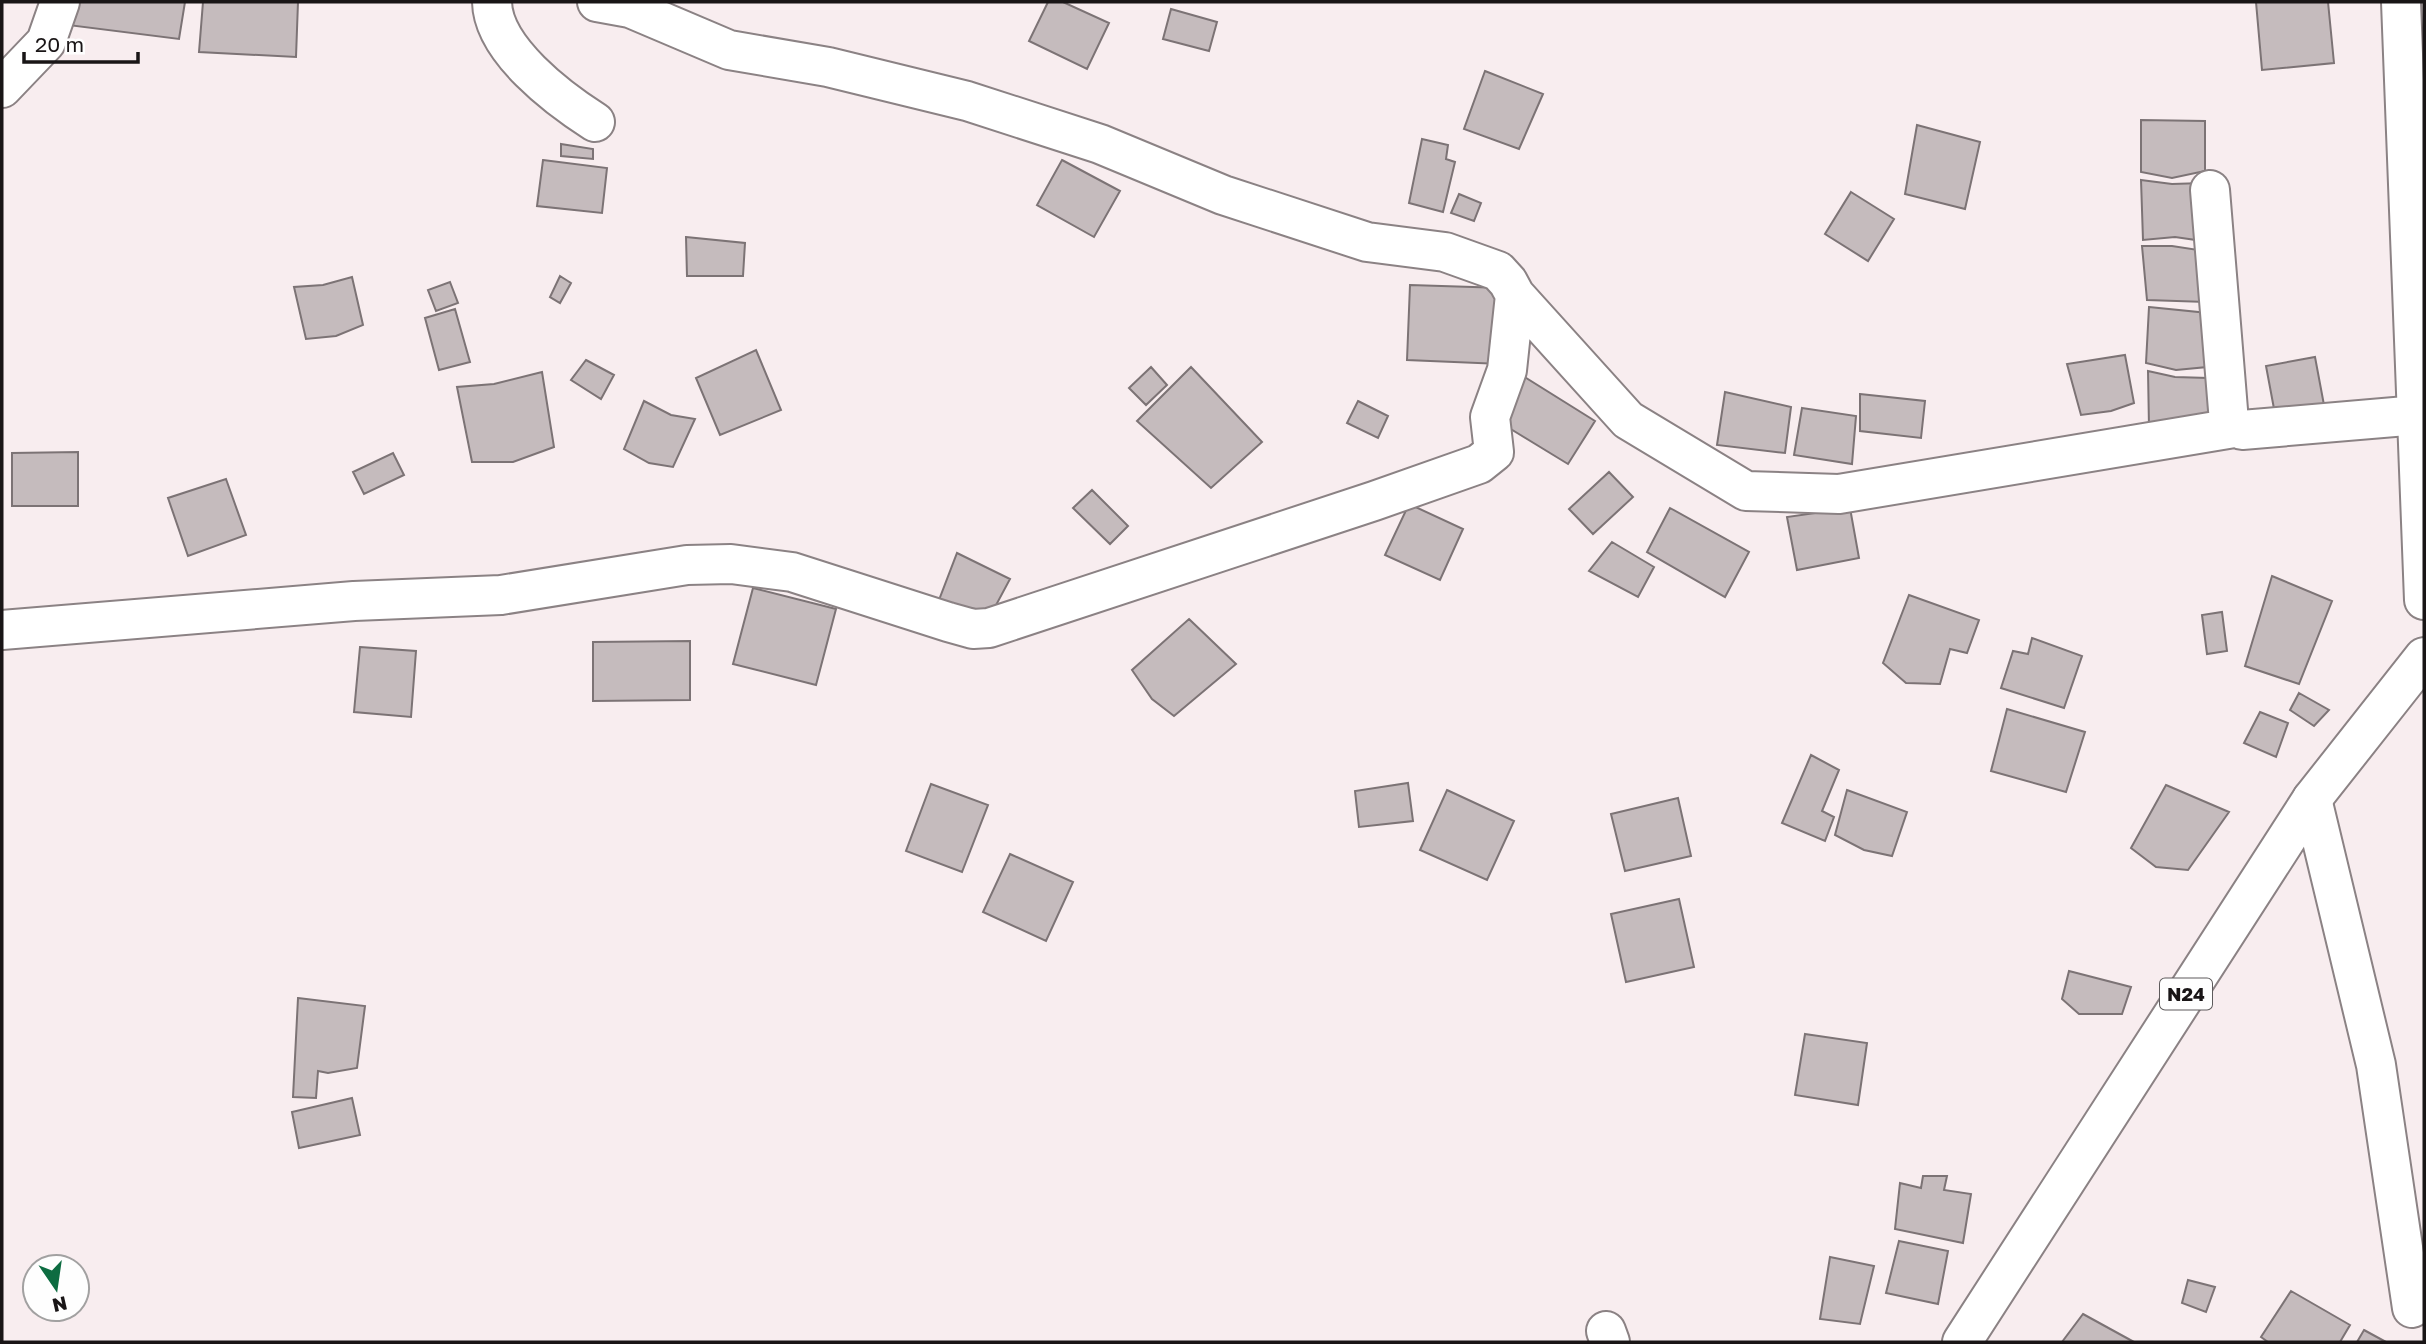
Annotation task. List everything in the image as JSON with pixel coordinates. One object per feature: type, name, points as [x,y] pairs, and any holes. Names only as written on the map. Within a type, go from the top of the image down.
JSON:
[{"type":"street","points":[[2,88],[46,42],[60,2]]},
{"type":"street","points":[[492,2],[504,34],[521,62],[560,100],[595,122]]},
{"type":"street","points":[[597,2],[630,8],[729,50],[828,66],[967,101],[1100,144],[1223,195],[1367,242],[1445,253],[1498,271],[1515,295],[1628,420],[1746,491],[1839,494],[2234,428],[2242,430],[2418,415]]},
{"type":"street","points":[[2401,2],[2424,588]]},
{"type":"street","points":[[2210,190],[2227,415],[2234,428]]},
{"type":"street","points":[[2,630],[354,601],[501,595],[687,565],[731,564],[792,572],[948,622],[974,629],[989,628],[1374,502],[1490,458],[1494,452],[1490,417],[1507,370],[1515,295]]},
{"type":"street","name":"N24","points":[[1962,1342],[2312,799],[2424,657]]},
{"type":"street","points":[[2312,799],[2376,1065],[2412,1308]]},
{"type":"building","points":[[65,2],[185,2],[179,39],[60,24]]},
{"type":"building","points":[[203,2],[298,2],[296,57],[199,52]]},
{"type":"building","points":[[1048,2],[1063,2],[1109,23],[1087,69],[1029,41]]},
{"type":"building","points":[[2256,2],[2328,2],[2334,63],[2262,70]]},
{"type":"building","points":[[1171,9],[1217,22],[1209,51],[1163,39]]},
{"type":"building","points":[[1485,71],[1543,94],[1519,149],[1464,129]]},
{"type":"building","points":[[2141,120],[2205,121],[2205,171],[2172,178],[2141,172]]},
{"type":"building","points":[[1917,125],[1980,142],[1965,209],[1905,194]]},
{"type":"building","points":[[1422,139],[1448,145],[1446,159],[1455,162],[1443,212],[1409,203]]},
{"type":"building","points":[[561,144],[593,149],[593,159],[561,156]]},
{"type":"building","points":[[543,160],[607,168],[602,213],[537,206]]},
{"type":"building","points":[[1062,160],[1120,191],[1094,237],[1037,205]]},
{"type":"building","points":[[2141,180],[2172,184],[2203,183],[2203,241],[2175,237],[2143,240]]},
{"type":"building","points":[[1851,192],[1894,219],[1868,261],[1825,234]]},
{"type":"building","points":[[1459,194],[1481,203],[1474,221],[1451,213]]},
{"type":"building","points":[[686,237],[745,243],[743,276],[687,276]]},
{"type":"building","points":[[2142,246],[2172,246],[2205,251],[2206,302],[2147,300]]},
{"type":"building","points":[[560,276],[571,283],[560,303],[550,297]]},
{"type":"building","points":[[352,277],[363,325],[336,336],[306,339],[294,287],[323,285]]},
{"type":"building","points":[[450,282],[458,303],[436,311],[428,290]]},
{"type":"building","points":[[1410,285],[1504,288],[1501,364],[1407,360]]},
{"type":"building","points":[[2149,307],[2208,313],[2207,367],[2176,370],[2146,363]]},
{"type":"building","points":[[455,309],[470,362],[439,370],[425,318]]},
{"type":"building","points":[[756,350],[781,410],[720,435],[696,378]]},
{"type":"building","points":[[2125,355],[2134,403],[2111,411],[2081,415],[2067,364]]},
{"type":"building","points":[[2315,357],[2324,405],[2275,414],[2266,366]]},
{"type":"building","points":[[586,360],[614,375],[601,399],[571,380]]},
{"type":"building","points":[[1151,367],[1167,385],[1146,405],[1129,388]]},
{"type":"building","points":[[1191,367],[1262,442],[1211,488],[1137,421]]},
{"type":"building","points":[[2148,371],[2175,377],[2208,378],[2209,428],[2149,427]]},
{"type":"building","points":[[542,372],[554,447],[513,462],[472,462],[457,387],[494,384]]},
{"type":"building","points":[[1523,376],[1595,421],[1568,464],[1496,420]]},
{"type":"building","points":[[1725,392],[1791,407],[1785,453],[1717,445]]},
{"type":"building","points":[[1860,394],[1925,401],[1921,438],[1860,431]]},
{"type":"building","points":[[644,401],[671,415],[695,419],[673,467],[649,463],[624,449]]},
{"type":"building","points":[[1358,401],[1388,416],[1378,438],[1347,423]]},
{"type":"building","points":[[1802,408],[1856,416],[1852,464],[1794,455]]},
{"type":"building","points":[[78,452],[78,506],[12,506],[12,453]]},
{"type":"building","points":[[393,453],[404,475],[364,494],[353,472]]},
{"type":"building","points":[[1609,472],[1633,497],[1593,534],[1569,509]]},
{"type":"building","points":[[226,479],[246,535],[188,556],[168,498]]},
{"type":"building","points":[[1092,490],[1128,526],[1110,544],[1073,508]]},
{"type":"building","points":[[1409,504],[1463,529],[1440,580],[1385,555]]},
{"type":"building","points":[[1670,508],[1749,552],[1725,597],[1647,552]]},
{"type":"building","points":[[1850,508],[1859,558],[1797,570],[1787,517]]},
{"type":"building","points":[[1612,542],[1654,567],[1638,597],[1589,571]]},
{"type":"building","points":[[957,553],[1010,579],[987,622],[939,600]]},
{"type":"building","points":[[2272,576],[2332,601],[2299,684],[2245,666]]},
{"type":"building","points":[[753,588],[836,609],[816,685],[733,664]]},
{"type":"building","points":[[1909,595],[1979,620],[1967,653],[1950,649],[1940,684],[1906,683],[1883,663]]},
{"type":"building","points":[[2222,612],[2227,651],[2207,654],[2202,615]]},
{"type":"building","points":[[1189,619],[1236,664],[1174,716],[1152,699],[1132,670]]},
{"type":"building","points":[[2032,638],[2082,656],[2064,708],[2001,688],[2013,651],[2028,654]]},
{"type":"building","points":[[690,641],[690,700],[593,701],[593,642]]},
{"type":"building","points":[[360,647],[416,651],[411,717],[354,712]]},
{"type":"building","points":[[2299,693],[2329,710],[2314,726],[2290,710]]},
{"type":"building","points":[[2007,709],[2085,732],[2066,792],[1991,771]]},
{"type":"building","points":[[2260,712],[2288,723],[2276,757],[2244,743]]},
{"type":"building","points":[[1811,755],[1839,770],[1822,811],[1834,817],[1825,841],[1782,823]]},
{"type":"building","points":[[1408,783],[1413,821],[1359,827],[1355,791]]},
{"type":"building","points":[[931,784],[988,805],[962,872],[906,851]]},
{"type":"building","points":[[2166,785],[2229,812],[2188,870],[2156,867],[2131,848]]},
{"type":"building","points":[[1447,790],[1514,821],[1487,880],[1420,850]]},
{"type":"building","points":[[1847,790],[1907,812],[1892,856],[1864,850],[1835,835]]},
{"type":"building","points":[[1678,798],[1691,856],[1625,871],[1611,814]]},
{"type":"building","points":[[1010,854],[1073,882],[1046,941],[983,912]]},
{"type":"building","points":[[1679,899],[1694,967],[1626,982],[1611,914]]},
{"type":"building","points":[[2069,971],[2131,987],[2122,1014],[2079,1014],[2062,999]]},
{"type":"building","points":[[298,998],[365,1006],[357,1068],[328,1073],[318,1071],[316,1098],[293,1097]]},
{"type":"building","points":[[1805,1034],[1867,1043],[1858,1105],[1795,1095]]},
{"type":"building","points":[[352,1098],[360,1135],[299,1148],[292,1112]]},
{"type":"building","points":[[1923,1176],[1947,1176],[1944,1190],[1971,1194],[1963,1243],[1895,1229],[1900,1183],[1921,1188]]},
{"type":"building","points":[[1899,1241],[1948,1251],[1938,1304],[1886,1293]]},
{"type":"building","points":[[1830,1257],[1874,1266],[1860,1324],[1820,1319]]},
{"type":"building","points":[[2188,1280],[2215,1287],[2206,1312],[2182,1303]]},
{"type":"building","points":[[2291,1291],[2350,1325],[2340,1342],[2268,1342],[2261,1337]]},
{"type":"building","points":[[2083,1314],[2134,1342],[2062,1342]]},
{"type":"building","points":[[2364,1330],[2386,1342],[2357,1342]]}]
